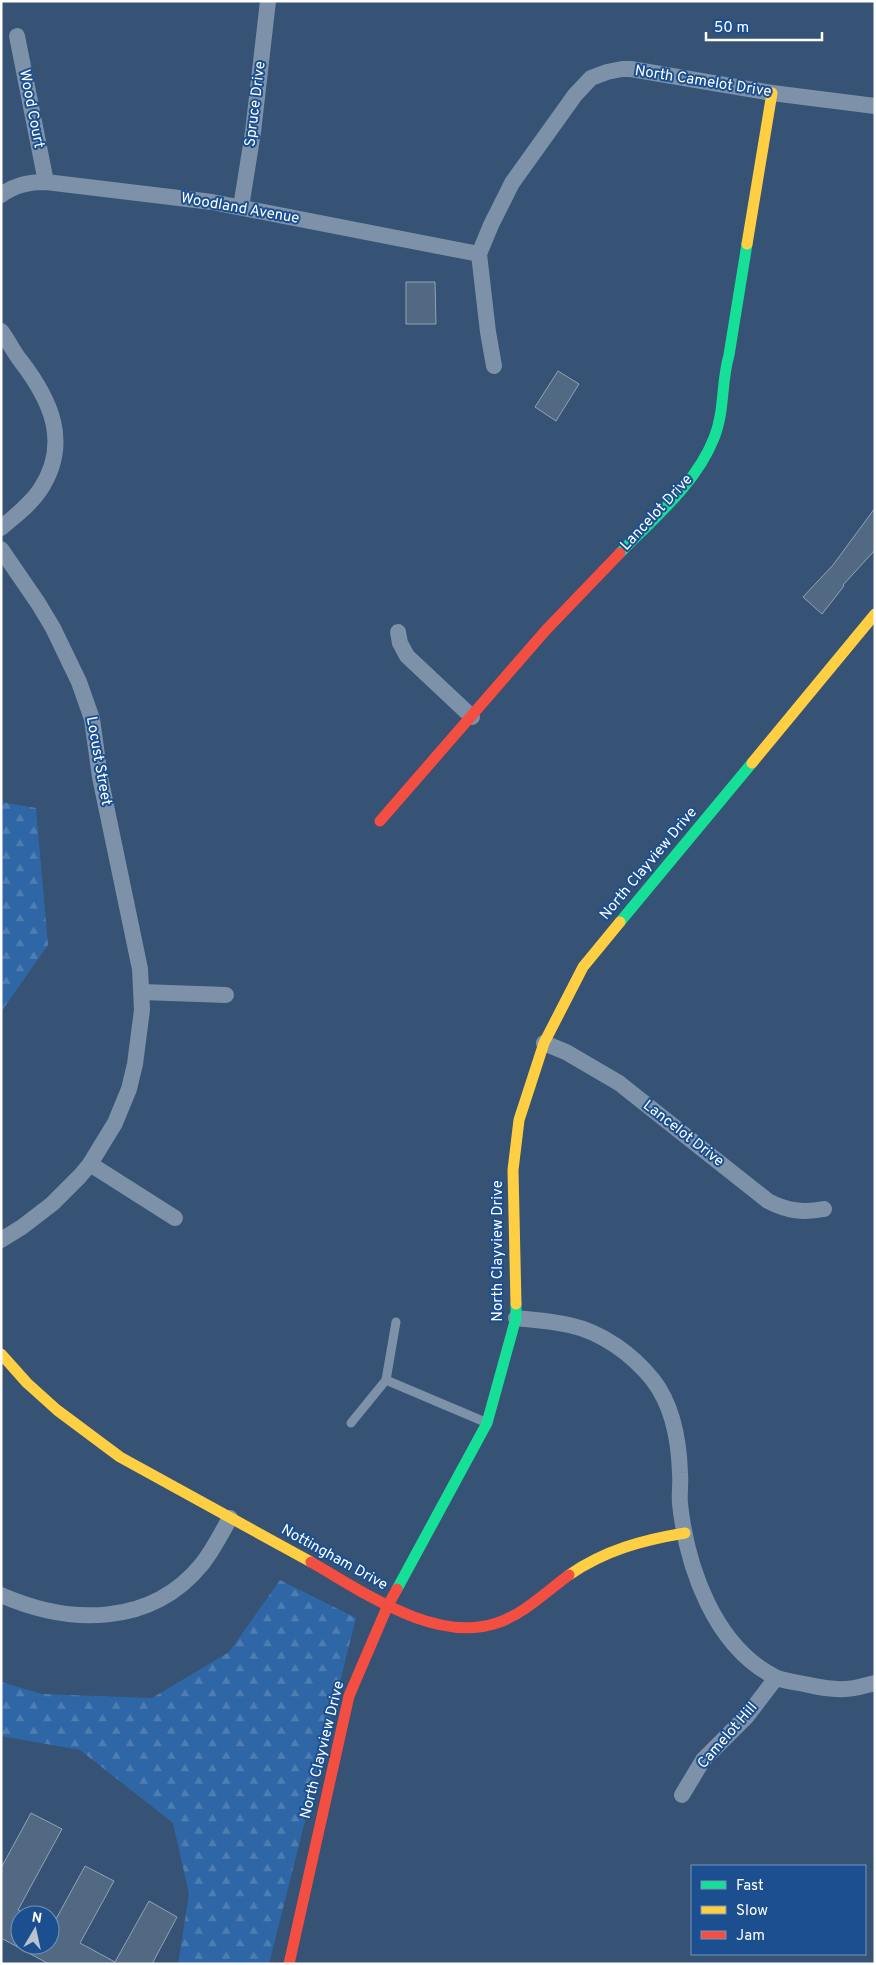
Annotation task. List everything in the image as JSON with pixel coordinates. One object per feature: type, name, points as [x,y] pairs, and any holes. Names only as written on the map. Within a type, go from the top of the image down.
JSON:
[{"type":"street","name":"Spruce Drive","points":[[241,207],[253,132],[268,1]]},
{"type":"street","name":"Wood Court","points":[[16,36],[46,182]]},
{"type":"street","name":"North Camelot Drive","points":[[479,254],[512,183],[574,95],[591,78],[607,72],[631,69],[772,94],[875,106]]},
{"type":"street","name":"Lancelot Drive","points":[[380,821],[546,630],[692,478],[714,438],[722,408],[725,369],[729,356],[772,94]]},
{"type":"street","name":"Woodland Avenue","points":[[1,195],[19,185],[30,182],[46,182],[192,199],[479,254]]},
{"type":"street","points":[[479,254],[494,366]]},
{"type":"street","points":[[1,331],[41,389],[51,410],[55,430],[53,455],[47,477],[27,506],[1,528]]},
{"type":"street","name":"Locust Street","points":[[1,550],[38,602],[53,628],[79,682],[92,719],[96,734],[100,777],[140,969],[142,992],[142,1010],[135,1064],[129,1089],[115,1124],[90,1164],[52,1204],[1,1240]]},
{"type":"street","name":"North Clayview Drive","points":[[289,1964],[349,1696],[388,1605],[488,1424],[516,1318],[514,1162],[519,1120],[544,1043],[583,967],[875,614]]},
{"type":"street","points":[[398,632],[400,642],[407,656],[472,717]]},
{"type":"street","points":[[142,992],[226,995]]},
{"type":"street","name":"Lancelot Drive","points":[[544,1043],[566,1052],[619,1083],[768,1201],[778,1206],[801,1212],[824,1209]]},
{"type":"street","points":[[90,1164],[175,1218]]},
{"type":"street","points":[[516,1318],[570,1325],[598,1336],[620,1348],[654,1381],[673,1421],[679,1452],[680,1502],[685,1533],[699,1583],[711,1611],[725,1635],[745,1655],[776,1678],[826,1689],[847,1689],[875,1683]]},
{"type":"street","name":"Nottingham Drive","points":[[1,1354],[29,1384],[84,1432],[120,1457],[388,1605],[410,1615],[446,1625],[458,1628],[484,1626],[510,1617],[590,1560],[637,1542],[685,1533]]},
{"type":"street","points":[[1,1595],[30,1606],[78,1616],[102,1616],[146,1606],[184,1582],[201,1565],[214,1547],[230,1518]]},
{"type":"street","name":"Camelot Hill","points":[[682,1795],[703,1760],[747,1716],[776,1678]]},
{"type":"lane","points":[[351,1423],[386,1380],[396,1322]]},
{"type":"lane","points":[[386,1380],[488,1424]]},
{"type":"green space","points":[[1,802],[36,808],[48,945],[1,1012]]},
{"type":"green space","points":[[280,1580],[356,1618],[269,1964],[178,1964],[189,1894],[173,1823],[80,1750],[1,1736],[1,1682],[42,1694],[152,1698],[229,1652]]},
{"type":"building","points":[[406,282],[435,282],[436,324],[406,324]]},
{"type":"building","points":[[558,371],[579,384],[556,421],[535,407]]},
{"type":"building","points":[[875,508],[875,550],[843,585],[822,614],[803,597],[833,565]]},
{"type":"building","points":[[31,1813],[62,1829],[21,1905],[10,1905],[10,1943],[1,1938],[1,1868]]},
{"type":"building","points":[[85,1866],[114,1881],[80,1943],[115,1962],[149,1901],[177,1917],[152,1964],[49,1964],[32,1955],[60,1955],[60,1912]]},
{"type":"traffic: fast","points":[[620,553],[673,500],[706,455],[714,438],[720,417],[747,244]]},
{"type":"traffic: fast","points":[[620,922],[752,763]]},
{"type":"traffic: fast","points":[[397,1589],[487,1423],[516,1318],[516,1304]]},
{"type":"traffic: slow","points":[[747,244],[772,93]]},
{"type":"traffic: slow","points":[[752,763],[875,614]]},
{"type":"traffic: slow","points":[[516,1304],[513,1170],[519,1120],[544,1043],[583,967],[620,922]]},
{"type":"traffic: slow","points":[[1,1354],[27,1383],[57,1410],[120,1457],[311,1562]]},
{"type":"traffic: slow","points":[[569,1575],[596,1559],[625,1547],[685,1533]]},
{"type":"traffic: jam","points":[[380,821],[546,630],[620,553]]},
{"type":"traffic: jam","points":[[311,1562],[376,1600],[424,1621],[473,1628],[497,1623],[517,1614],[569,1575]]},
{"type":"traffic: jam","points":[[289,1964],[349,1696],[388,1605],[397,1589]]}]
